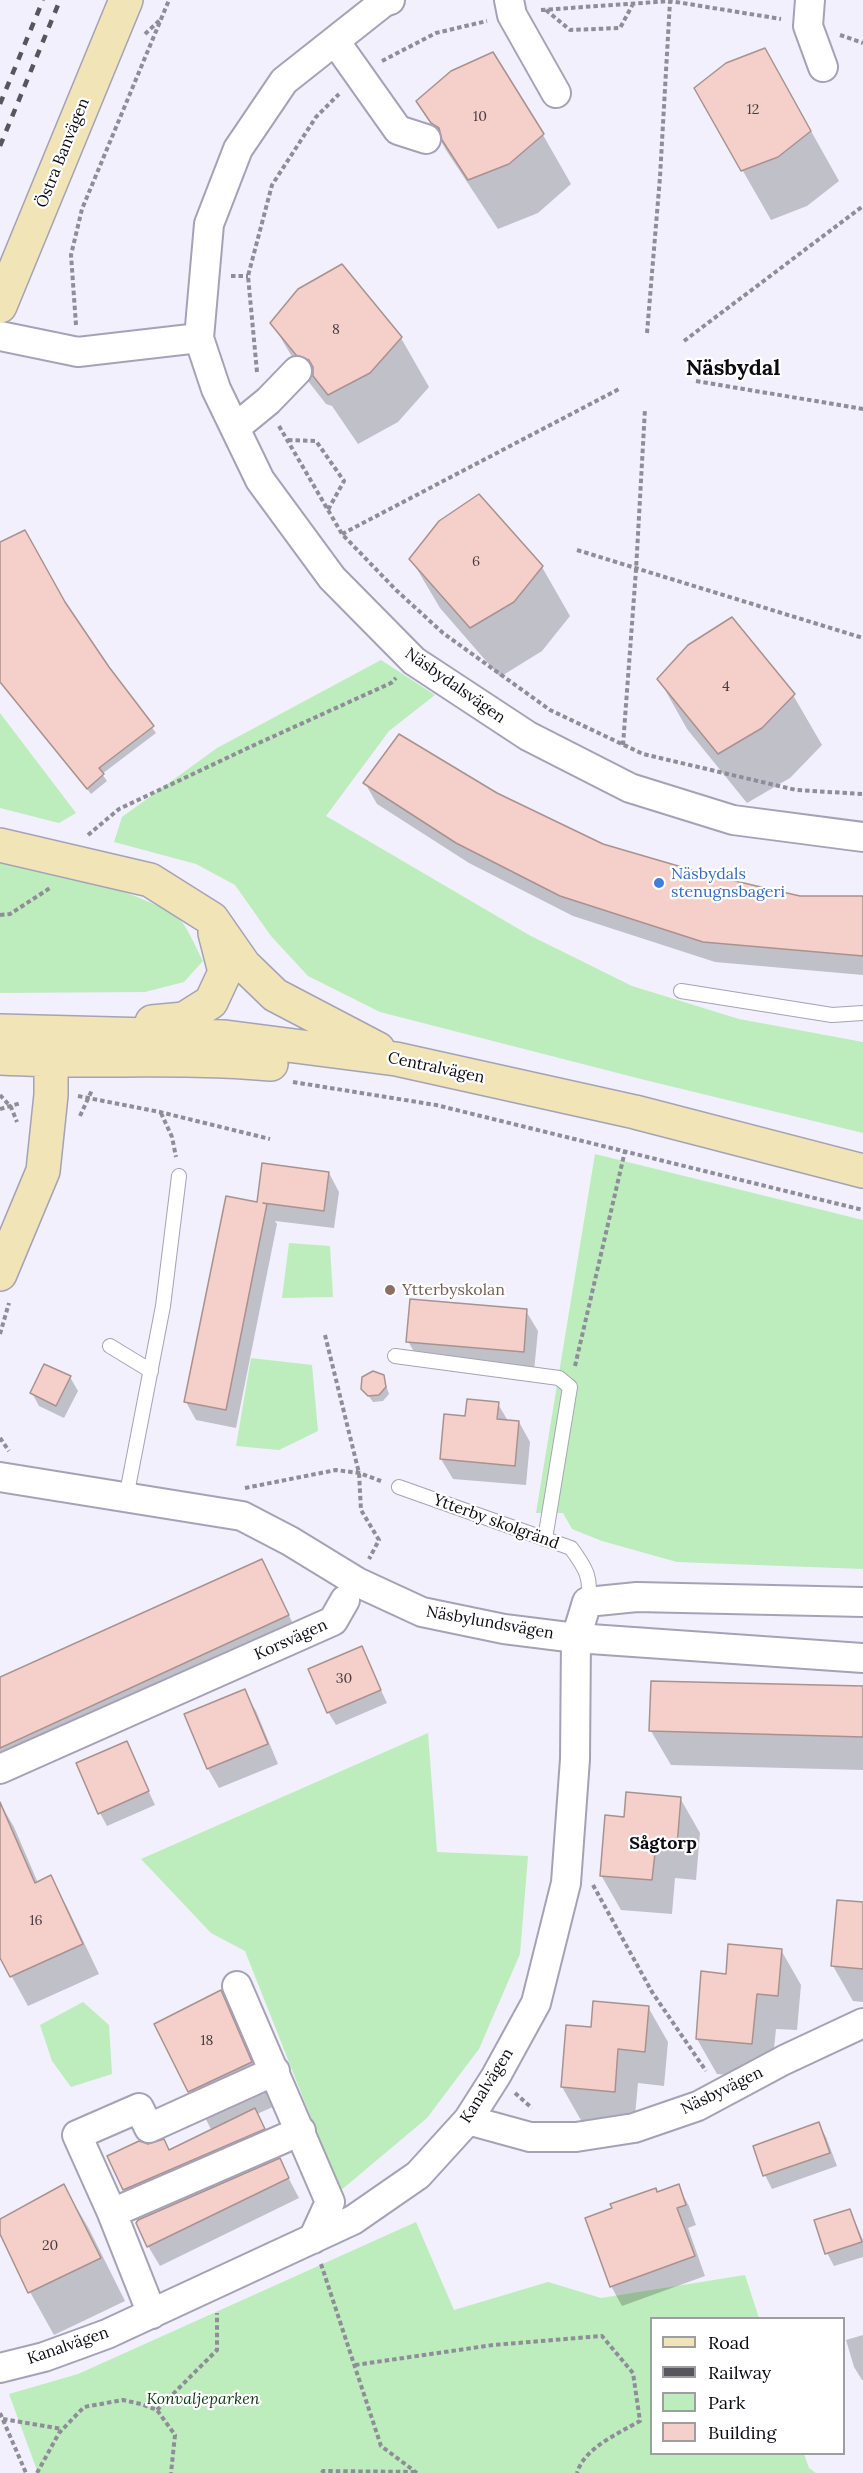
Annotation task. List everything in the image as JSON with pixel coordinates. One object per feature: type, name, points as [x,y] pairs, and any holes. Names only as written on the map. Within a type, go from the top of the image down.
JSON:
[{"type":"street","name":"Östra Banvägen","points":[[0,306],[126,0]]},
{"type":"street","name":"Näsbydalsvägen","points":[[390,0],[384,2],[284,81],[238,149],[209,224],[199,338],[216,389],[260,480],[332,578],[414,661],[528,736],[630,788],[733,820],[863,837]]},
{"type":"street","points":[[510,8],[556,93]]},
{"type":"street","points":[[809,13],[823,67]]},
{"type":"street","points":[[335,40],[398,130],[426,139]]},
{"type":"street","points":[[0,336],[78,352],[199,338]]},
{"type":"street","points":[[235,428],[268,401],[297,371]]},
{"type":"street","points":[[0,845],[150,880],[212,920],[244,965],[275,995],[396,1059]]},
{"type":"street","points":[[0,1274],[43,1171],[56,1047],[184,1019],[211,1002],[225,972],[212,920]]},
{"type":"street","name":"Centralvägen","points":[[0,1031],[56,1047],[392,1076],[863,1187]]},
{"type":"street","name":"Centralvägen","points":[[0,1058],[56,1047],[225,1037],[396,1059],[635,1112],[863,1171]]},
{"type":"street","name":"Näsbylundsvägen","points":[[8,1466],[126,1498],[242,1516],[290,1541],[351,1591],[422,1612],[504,1629],[576,1638],[863,1658]]},
{"type":"street","name":"Korsvägen","points":[[0,1769],[333,1621],[351,1591]]},
{"type":"street","points":[[587,1602],[637,1597],[863,1602]]},
{"type":"street","name":"Kanalvägen","points":[[0,2368],[44,2357],[106,2334],[217,2285],[353,2220],[418,2175],[468,2120],[496,2076],[536,2003],[566,1883],[575,1760],[576,1638],[587,1602]]},
{"type":"street","points":[[237,1986],[330,2202],[313,2239]]},
{"type":"street","name":"Näsbyvägen","points":[[468,2120],[530,2137],[576,2137],[634,2128],[698,2106],[784,2060],[863,2023]]},
{"type":"street","points":[[152,2314],[112,2213],[77,2135],[139,2108],[149,2128],[275,2072]]},
{"type":"street","points":[[112,2213],[301,2131]]},
{"type":"lane","points":[[681,991],[832,1015],[863,1013]]},
{"type":"lane","points":[[126,1498],[164,1306],[179,1176]]},
{"type":"lane","points":[[110,1346],[151,1371]]},
{"type":"lane","points":[[395,1356],[559,1378],[570,1387],[545,1539]]},
{"type":"lane","name":"Ytterby skolgränd","points":[[399,1487],[571,1548],[582,1564],[591,1587],[587,1602]]},
{"type":"path","points":[[78,352],[71,255],[82,209],[169,0]]},
{"type":"path","points":[[647,333],[660,177],[670,1]]},
{"type":"path","points":[[863,42],[809,13],[792,21],[670,1],[545,9],[510,8],[436,33],[358,74],[316,117],[272,185],[248,276],[257,376],[287,440],[342,534],[396,590],[458,644],[550,710],[643,754],[796,790],[863,794]]},
{"type":"path","points":[[545,9],[570,30],[620,28],[634,3]]},
{"type":"path","points":[[684,341],[863,206]]},
{"type":"path","points":[[696,381],[863,409]]},
{"type":"path","points":[[342,534],[621,388]]},
{"type":"path","points":[[623,745],[645,409]]},
{"type":"path","points":[[287,440],[316,441],[344,481],[328,510]]},
{"type":"path","points":[[577,550],[863,638]]},
{"type":"path","points":[[81,841],[119,809],[391,683],[414,661]]},
{"type":"path","points":[[0,915],[10,914],[50,888]]},
{"type":"path","points":[[282,1081],[314,1084],[436,1105],[863,1210]]},
{"type":"path","points":[[98,1087],[90,1091],[88,1096],[270,1139]]},
{"type":"path","points":[[0,1095],[11,1107],[0,1109]]},
{"type":"path","points":[[160,1112],[172,1137],[179,1176]]},
{"type":"path","points":[[570,1387],[625,1151]]},
{"type":"path","points":[[325,1335],[359,1473],[361,1510],[379,1540],[351,1591]]},
{"type":"path","points":[[0,1438],[9,1450],[8,1466]]},
{"type":"path","points":[[240,1489],[336,1470],[359,1473],[399,1487]]},
{"type":"path","points":[[569,1858],[596,1888],[651,1992],[706,2071]]},
{"type":"path","points":[[698,2076],[717,2066]]},
{"type":"path","points":[[496,2076],[535,2111]]},
{"type":"path","points":[[313,2239],[381,2446],[416,2473]]},
{"type":"path","points":[[157,2410],[218,2350],[217,2285]]},
{"type":"path","points":[[355,2365],[493,2345],[602,2336],[633,2373],[640,2421],[610,2438],[580,2462],[577,2473]]},
{"type":"path","points":[[37,2473],[62,2429],[84,2407],[123,2400],[157,2410],[175,2435],[171,2473]]},
{"type":"path","points":[[0,2413],[26,2473]]},
{"type":"path","points":[[3,2419],[62,2429]]},
{"type":"path","points":[[322,2473],[323,2471],[416,2473]]},
{"type":"green space","points":[[381,660],[435,695],[389,731],[326,816],[529,935],[632,986],[739,1019],[863,1042],[863,1133],[380,1012],[308,976],[271,936],[235,885],[196,864],[114,842],[122,817],[217,748]]},
{"type":"green space","points":[[0,713],[76,813],[59,823],[0,808]]},
{"type":"green space","points":[[0,862],[95,883],[146,900],[180,920],[203,961],[184,982],[145,992],[0,993]]},
{"type":"green space","points":[[595,1154],[863,1220],[863,1569],[677,1562],[602,1541],[572,1529],[563,1513],[536,1513]]},
{"type":"green space","points":[[289,1243],[330,1246],[333,1297],[282,1298]]},
{"type":"green space","points":[[251,1358],[312,1365],[318,1431],[279,1450],[236,1446]]},
{"type":"green space","points":[[428,1733],[437,1852],[528,1856],[520,1954],[479,2049],[427,2118],[340,2191],[245,1951],[211,1933],[141,1859]]},
{"type":"green space","points":[[83,2002],[109,2025],[112,2074],[71,2087],[52,2061],[40,2025]]},
{"type":"green space","name":"Konvaljeparken","points":[[416,2222],[454,2310],[548,2282],[601,2298],[745,2275],[759,2317],[650,2317],[650,2455],[804,2455],[809,2468],[816,2473],[38,2473],[9,2394],[78,2374]]},
{"type":"building","points":[[765,48],[811,131],[778,157],[741,171],[694,88],[726,63]]},
{"type":"building","points":[[493,52],[544,134],[509,164],[468,180],[442,140],[439,128],[431,123],[416,101],[451,71]]},
{"type":"building","points":[[342,264],[402,337],[370,373],[328,395],[313,376],[313,367],[309,360],[296,355],[270,323],[298,289]]},
{"type":"building","points":[[479,494],[543,566],[514,602],[470,628],[409,559],[439,521]]},
{"type":"building","points":[[25,530],[65,602],[109,667],[154,726],[99,768],[104,774],[87,789],[0,682],[0,542]]},
{"type":"building","points":[[732,617],[795,694],[762,728],[718,754],[657,679],[688,645]]},
{"type":"building","points":[[399,734],[497,793],[603,844],[709,875],[800,896],[863,896],[863,956],[703,942],[560,896],[456,843],[363,783]]},
{"type":"building","points":[[262,1163],[329,1172],[324,1211],[263,1203],[267,1204],[226,1410],[184,1402],[226,1196],[257,1202]]},
{"type":"building","points":[[410,1299],[527,1309],[524,1352],[406,1342]]},
{"type":"building","points":[[44,1364],[71,1376],[56,1406],[30,1393]]},
{"type":"building","points":[[373,1371],[384,1375],[386,1387],[379,1395],[368,1396],[361,1389],[362,1377]]},
{"type":"building","points":[[467,1399],[499,1402],[497,1419],[519,1421],[515,1466],[440,1459],[444,1414],[465,1416]]},
{"type":"building","points":[[262,1559],[289,1615],[0,1748],[0,1677]]},
{"type":"building","points":[[362,1646],[381,1690],[327,1713],[308,1669]]},
{"type":"building","points":[[651,1681],[863,1686],[863,1737],[649,1731]]},
{"type":"building","points":[[245,1689],[268,1744],[207,1769],[184,1714]]},
{"type":"building","points":[[127,1741],[149,1791],[98,1814],[76,1763]]},
{"type":"building","points":[[626,1792],[681,1797],[677,1846],[656,1844],[652,1880],[600,1876],[605,1815],[624,1817]]},
{"type":"building","points":[[0,1802],[35,1883],[51,1875],[83,1944],[10,1977],[0,1958]]},
{"type":"building","points":[[837,1900],[863,1902],[863,1969],[831,1966]]},
{"type":"building","points":[[728,1944],[782,1949],[778,1996],[757,1994],[752,2044],[696,2039],[701,1971],[726,1974]]},
{"type":"building","points":[[221,1990],[252,2062],[188,2092],[154,2024]]},
{"type":"building","points":[[593,2001],[649,2006],[645,2052],[618,2049],[615,2092],[561,2087],[566,2025],[591,2027]]},
{"type":"building","points":[[255,2108],[265,2129],[123,2190],[107,2156],[139,2141],[148,2144],[164,2139],[169,2150]]},
{"type":"building","points":[[819,2122],[830,2153],[763,2176],[753,2146]]},
{"type":"building","points":[[280,2158],[289,2178],[147,2247],[136,2223],[138,2220]]},
{"type":"building","points":[[64,2184],[101,2258],[28,2293],[0,2234],[0,2219]]},
{"type":"building","points":[[679,2184],[686,2205],[677,2208],[695,2256],[610,2287],[585,2218],[612,2208],[610,2204],[656,2188],[657,2192]]},
{"type":"building","points":[[850,2209],[862,2242],[825,2254],[814,2220]]},
{"type":"railway","points":[[0,104],[43,0]]},
{"type":"railway","points":[[0,146],[60,0]]},
{"type":"place","name":"Näsbydals stenugnsbageri","points":[[659,883]]},
{"type":"place","name":"Ytterbyskolan","points":[[390,1290]]},
{"type":"district","name":"Näsbydal","points":[[733,369]]},
{"type":"district","name":"Sågtorp","points":[[663,1844]]}]
